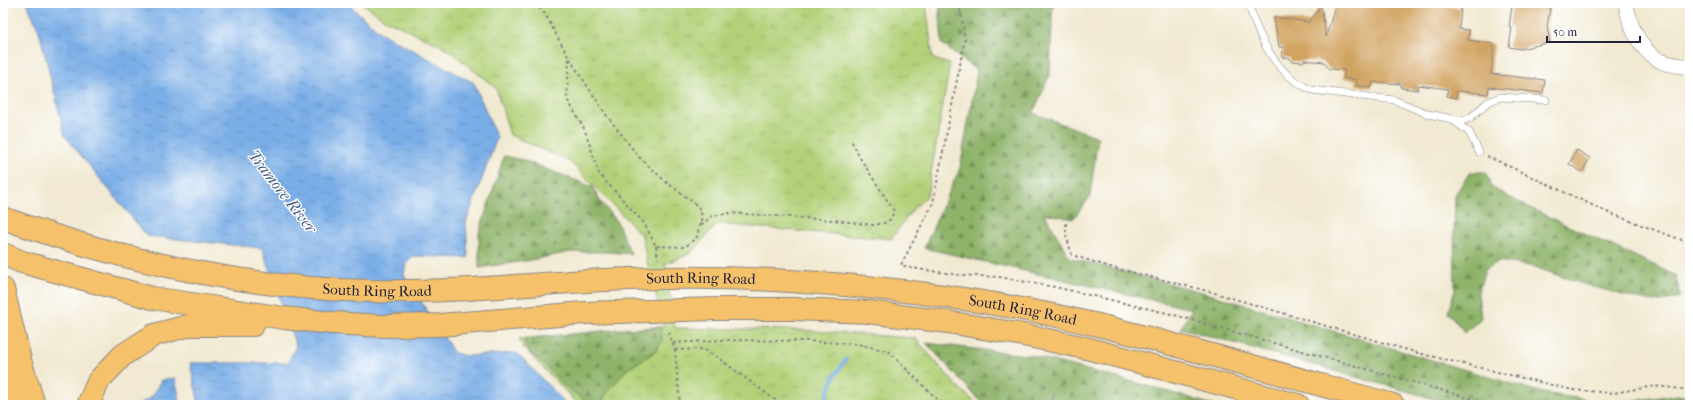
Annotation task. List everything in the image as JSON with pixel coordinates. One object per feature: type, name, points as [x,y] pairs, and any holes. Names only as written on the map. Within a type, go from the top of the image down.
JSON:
[{"type":"highway","name":"South Ring Road","points":[[3,218],[118,255],[167,266],[264,282],[316,288],[419,291],[608,280],[718,278],[791,281],[941,296],[1009,307],[1096,325],[1393,405]]},
{"type":"highway","points":[[3,254],[22,262],[152,298],[287,323]]},
{"type":"highway","points":[[3,289],[20,360],[34,405]]},
{"type":"highway","name":"South Ring Road","points":[[287,323],[333,323],[383,326],[440,325],[584,313],[669,310],[793,309],[868,312],[948,322],[1024,335],[1086,348],[1298,405]]},
{"type":"highway","points":[[88,405],[99,380],[123,355],[154,335],[191,325],[287,323]]},
{"type":"highway","points":[[3,352],[16,405]]},
{"type":"street","points":[[1626,3],[1629,20],[1646,50],[1657,59],[1672,64],[1690,67]]},
{"type":"lane","points":[[1248,3],[1257,31],[1274,60],[1290,77],[1304,87],[1320,92],[1394,100],[1428,114],[1462,121],[1470,118],[1488,102],[1500,97],[1546,100]]},
{"type":"lane","points":[[1452,120],[1469,132],[1479,152]]},
{"type":"path","points":[[535,3],[545,14],[558,35],[569,58],[606,116],[639,157],[666,182],[698,206],[702,216],[697,237],[685,247],[656,246]]},
{"type":"path","points":[[960,3],[965,39],[933,203],[901,264],[911,268],[958,275],[999,277],[1055,287],[1171,314],[1494,405]]},
{"type":"path","points":[[569,58],[567,99],[585,130],[600,174],[644,223],[656,246],[658,259]]},
{"type":"path","points":[[700,225],[712,216],[731,213],[834,220],[874,225],[884,223],[891,218],[894,211],[860,158],[851,140]]},
{"type":"path","points":[[1479,152],[1609,213],[1690,243]]},
{"type":"path","points":[[1066,224],[1066,236],[1072,255],[1079,258],[1214,293],[1418,353],[1573,390],[1613,393],[1655,386],[1690,390]]},
{"type":"path","points":[[669,332],[675,350],[680,405]]},
{"type":"path","points":[[673,343],[721,340],[806,341],[857,344],[888,351],[943,405]]},
{"type":"path","points":[[675,350],[703,349],[717,357],[782,405]]},
{"type":"green space","points":[[362,3],[926,3],[933,59],[950,64],[927,196],[913,209],[891,239],[717,224],[691,253],[665,264],[675,328],[799,330],[915,338],[956,385],[978,405],[579,405],[524,348],[519,339],[664,326],[647,262],[642,236],[570,162],[510,135],[496,88],[446,48],[386,20]]},
{"type":"green space","points":[[939,3],[1053,3],[1050,74],[1033,113],[1098,137],[1090,197],[1073,219],[1044,213],[1070,258],[1202,292],[1543,393],[1609,403],[1678,395],[1690,398],[1690,405],[1456,405],[1181,328],[1192,309],[924,248],[960,168],[977,71],[942,44]]},
{"type":"green space","points":[[504,156],[523,160],[593,187],[600,201],[616,220],[631,254],[609,252],[570,252],[479,268],[479,233]]},
{"type":"green space","points":[[1470,172],[1486,172],[1491,187],[1536,211],[1676,276],[1680,297],[1661,302],[1634,298],[1583,284],[1535,267],[1499,261],[1485,270],[1478,293],[1481,318],[1465,333],[1448,312],[1455,290],[1455,195]]},
{"type":"green space","points":[[661,328],[662,342],[656,351],[626,370],[607,393],[600,405],[590,405],[562,384],[545,365],[527,350],[524,340],[623,329]]},
{"type":"green space","points":[[926,343],[1034,356],[1156,388],[1213,405],[984,405]]},
{"type":"water","name":"Tramore River","points":[[27,3],[347,3],[381,33],[474,83],[497,138],[466,222],[468,258],[413,256],[406,263],[404,275],[454,353],[467,356],[517,353],[567,405],[199,405],[190,363],[288,363],[296,346],[262,248],[147,236],[65,136],[39,31]]},
{"type":"water","points":[[175,378],[181,405],[138,405],[152,397],[161,380]]},
{"type":"building","points":[[1336,3],[1429,3],[1461,8],[1459,29],[1469,30],[1468,40],[1494,44],[1491,74],[1545,80],[1543,93],[1489,87],[1488,94],[1457,91],[1456,98],[1447,96],[1448,89],[1418,85],[1418,90],[1401,88],[1401,84],[1373,82],[1371,88],[1356,85],[1357,80],[1344,78],[1344,70],[1329,69],[1324,62],[1304,60],[1303,62],[1290,61],[1290,58],[1282,57],[1283,47],[1279,47],[1274,17],[1309,22],[1321,5],[1326,37]]},
{"type":"building","points":[[1515,3],[1551,3],[1547,27],[1550,42],[1521,49],[1509,47],[1512,28],[1509,27],[1512,6]]},
{"type":"building","points":[[1577,150],[1590,158],[1582,172],[1569,164]]},
{"type":"waterway","points":[[823,405],[834,377],[846,359]]}]
